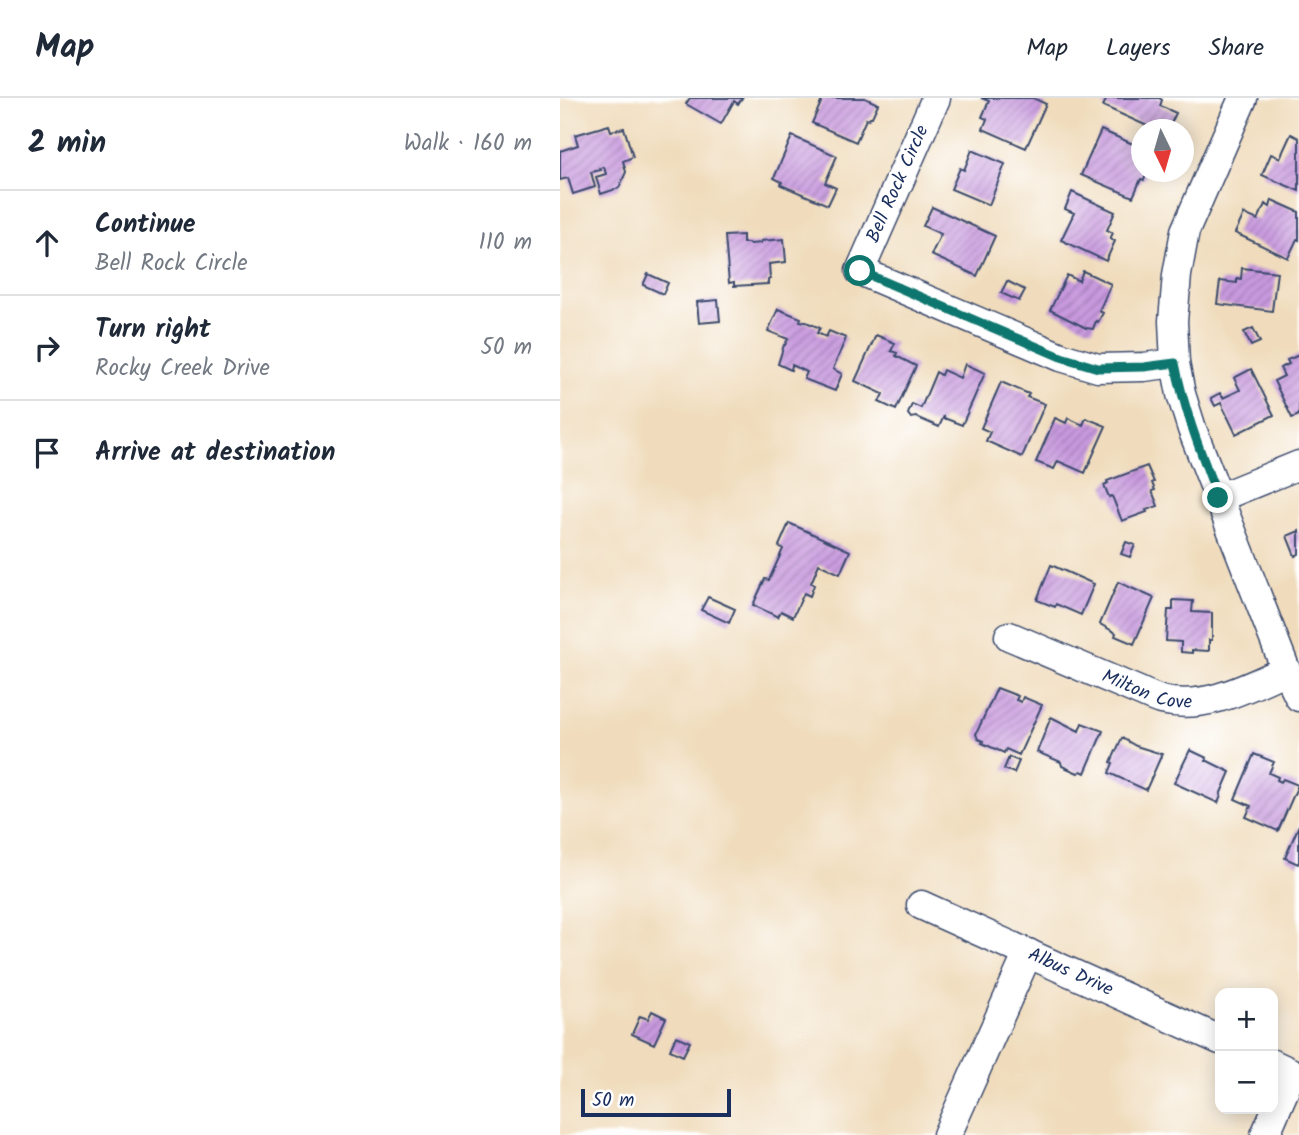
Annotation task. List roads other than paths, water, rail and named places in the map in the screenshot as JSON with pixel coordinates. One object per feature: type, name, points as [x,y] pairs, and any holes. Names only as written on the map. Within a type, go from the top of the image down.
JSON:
[{"type":"street","name":"Bell Rock Circle","points":[[936,98],[860,271],[1061,357],[1098,368],[1175,363]]},
{"type":"street","points":[[1243,98],[1185,231],[1177,275],[1173,321],[1175,363],[1192,429],[1299,697]]},
{"type":"street","points":[[1218,498],[1299,466]]},
{"type":"street","name":"Milton Cove","points":[[1009,636],[1163,700],[1194,702],[1230,694],[1286,670]]},
{"type":"street","name":"Albus Drive","points":[[921,905],[1215,1039]]},
{"type":"street","points":[[947,1135],[1028,953]]},
{"type":"street","points":[[1265,1135],[1283,1069]]}]
